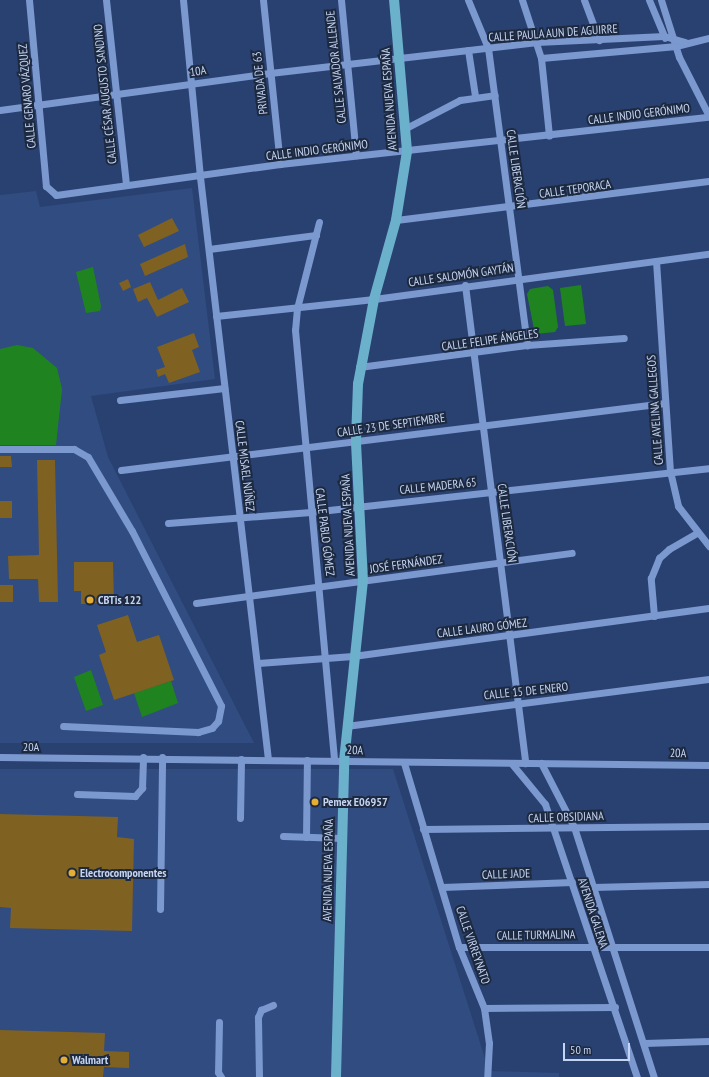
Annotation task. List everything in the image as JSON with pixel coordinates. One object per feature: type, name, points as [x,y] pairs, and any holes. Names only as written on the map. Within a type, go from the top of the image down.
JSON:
[{"type":"main road","name":"AVENIDA NUEVA ESPAÑA","points":[[336,1077],[342,838],[339,761],[346,726],[363,581],[362,506],[356,441],[359,367],[374,300],[396,220],[406,151],[406,128],[394,0]]},
{"type":"street","name":"CALLE GENARO VÁZQUEZ","points":[[29,0],[48,190]]},
{"type":"street","name":"CALLE CÉSAR AUGUSTO SANDINO","points":[[106,0],[126,185]]},
{"type":"street","name":"CALLE MISAEL NÚÑEZ","points":[[183,0],[200,177],[224,388],[241,518],[248,596],[258,663],[268,759]]},
{"type":"street","name":"PRIVADA DE 63","points":[[263,0],[280,164]]},
{"type":"street","name":"CALLE SALVADOR ALLENDE","points":[[341,0],[356,155]]},
{"type":"street","name":"CALLE LIBERACIÓN","points":[[468,0],[488,48],[510,209],[516,278],[527,345]]},
{"type":"street","points":[[522,0],[541,58],[549,136]]},
{"type":"street","points":[[584,0],[599,40]]},
{"type":"street","points":[[649,0],[664,36],[673,46],[709,116]]},
{"type":"street","points":[[661,0],[674,36],[673,46]]},
{"type":"street","name":"CALLE PAULA AUN DE AGUIRRE","points":[[399,58],[537,42],[664,36],[674,36],[685,42]]},
{"type":"street","name":"CALLE PAULA AUN DE AGUIRRE","points":[[541,58],[673,46],[685,42],[709,38]]},
{"type":"street","points":[[468,50],[475,96]]},
{"type":"street","name":"10A","points":[[0,110],[191,83],[270,73],[348,66],[399,58]]},
{"type":"street","points":[[406,128],[475,96],[495,95]]},
{"type":"street","name":"CALLE INDIO GERÓNIMO","points":[[48,190],[60,195],[126,185],[200,177],[280,164],[356,155],[501,142],[709,116]]},
{"type":"street","name":"CALLE TEPORACA","points":[[396,220],[510,209],[709,181]]},
{"type":"street","points":[[297,308],[319,222]]},
{"type":"street","points":[[209,249],[316,235]]},
{"type":"street","name":"CALLE SALOMÓN GAYTÁN","points":[[216,316],[374,300],[465,285],[709,254]]},
{"type":"street","name":"CALLE AVELINA GALLEGOS","points":[[656,261],[670,471],[678,506],[697,533],[709,546]]},
{"type":"street","name":"CALLE LIBERACIÓN","points":[[465,285],[476,354],[526,763]]},
{"type":"street","name":"CALLE PABLO GÓMEZ","points":[[297,308],[295,330],[304,447],[321,585],[327,657],[339,761]]},
{"type":"street","name":"CALLE FELIPE ÁNGELES","points":[[359,367],[476,354],[527,345],[624,338]]},
{"type":"street","points":[[120,400],[224,388]]},
{"type":"street","name":"CALLE 23 DE SEPTIEMBRE","points":[[122,470],[233,455],[356,441],[484,423],[665,403]]},
{"type":"street","points":[[0,448],[74,449],[88,457],[132,531],[221,706],[218,721],[212,728],[198,732],[63,726]]},
{"type":"street","name":"CALLE MADERA 65","points":[[168,523],[311,512],[670,471],[709,468]]},
{"type":"street","points":[[654,616],[652,571],[664,552],[697,533]]},
{"type":"street","name":"JOSÉ FERNÁNDEZ","points":[[196,604],[321,585],[363,581],[572,553]]},
{"type":"street","name":"CALLE LAURO GÓMEZ","points":[[258,663],[353,656],[511,636],[709,608]]},
{"type":"street","name":"CALLE 15 DE ENERO","points":[[346,726],[519,701],[709,679]]},
{"type":"street","points":[[77,794],[135,796],[142,788],[143,757]]},
{"type":"street","points":[[160,910],[162,757]]},
{"type":"street","name":"20A","points":[[0,758],[162,757],[404,763],[709,765]]},
{"type":"street","points":[[240,759],[240,818]]},
{"type":"street","points":[[306,837],[307,760]]},
{"type":"street","name":"CALLE VIRREYNATO","points":[[404,763],[459,947],[484,1008],[489,1043],[487,1077]]},
{"type":"street","name":"AVENIDA GALENA","points":[[541,763],[574,827],[654,1077]]},
{"type":"street","name":"AVENIDA GALENA","points":[[512,764],[545,804],[555,830],[592,945],[615,1007],[637,1077]]},
{"type":"street","name":"CALLE OBSIDIANA","points":[[423,829],[555,830],[574,827],[709,826]]},
{"type":"street","points":[[283,836],[342,838]]},
{"type":"street","name":"CALLE JADE","points":[[442,887],[572,882]]},
{"type":"street","points":[[593,887],[709,884]]},
{"type":"street","name":"CALLE TURMALINA","points":[[459,947],[592,945],[709,947]]},
{"type":"street","points":[[259,1077],[258,1017],[261,1010],[273,1006]]},
{"type":"street","points":[[484,1008],[615,1007]]},
{"type":"street","points":[[219,1022],[218,1072],[221,1077]]},
{"type":"street","points":[[644,1043],[709,1041]]},
{"type":"shaded area","name":"CBTis 122","points":[[192,188],[215,379],[91,396],[108,457],[254,743],[0,743],[0,195],[36,191],[40,207]]},
{"type":"shaded area","points":[[0,769],[393,769],[489,1071],[559,1073],[559,1077],[0,1077]]},
{"type":"green space","points":[[93,267],[101,306],[100,311],[86,313],[76,272]]},
{"type":"green space","points":[[581,285],[586,324],[565,326],[560,288]]},
{"type":"green space","points":[[548,286],[553,290],[558,327],[555,332],[535,334],[527,294],[530,289]]},
{"type":"green space","points":[[17,345],[33,348],[57,368],[62,389],[56,445],[0,445],[0,349]]},
{"type":"green space","points":[[91,670],[103,705],[86,711],[74,677]]},
{"type":"green space","points":[[171,681],[178,703],[142,717],[134,693]]},
{"type":"building","points":[[172,218],[179,231],[144,247],[138,235]]},
{"type":"building","points":[[185,244],[188,257],[145,276],[140,264]]},
{"type":"building","points":[[128,279],[131,287],[123,291],[119,283]]},
{"type":"building","points":[[150,282],[158,300],[182,288],[189,302],[157,317],[147,298],[138,302],[133,289]]},
{"type":"building","points":[[194,333],[199,347],[192,350],[200,372],[169,383],[165,374],[158,377],[156,370],[165,367],[157,347]]},
{"type":"building","points":[[0,456],[11,456],[12,467],[0,467]]},
{"type":"building","points":[[37,460],[55,460],[58,602],[39,602],[38,579],[9,579],[8,556],[39,555]]},
{"type":"building","points":[[0,501],[12,501],[12,518],[0,518]]},
{"type":"building","points":[[74,562],[113,562],[114,602],[81,604],[81,591],[74,591]]},
{"type":"building","points":[[0,585],[13,585],[13,602],[0,602]]},
{"type":"building","points":[[128,615],[137,642],[159,635],[174,680],[114,700],[99,655],[106,652],[97,625]]},
{"type":"building","name":"Electrocomponentes","points":[[0,814],[118,817],[117,837],[134,839],[132,931],[10,928],[11,908],[0,907]]},
{"type":"building","name":"Walmart","points":[[0,1030],[105,1033],[104,1051],[129,1052],[129,1068],[104,1067],[103,1077],[0,1077]]},
{"type":"place","name":"CBTis 122","points":[[90,600]]},
{"type":"place","name":"Pemex E06957","points":[[315,802]]},
{"type":"place","name":"Electrocomponentes","points":[[72,873]]},
{"type":"place","name":"Walmart","points":[[64,1060]]}]
